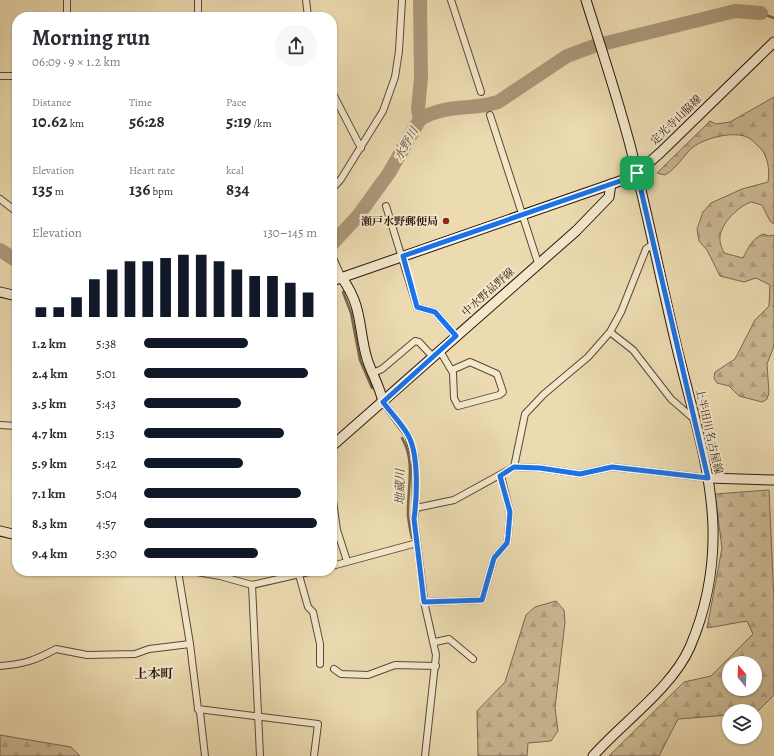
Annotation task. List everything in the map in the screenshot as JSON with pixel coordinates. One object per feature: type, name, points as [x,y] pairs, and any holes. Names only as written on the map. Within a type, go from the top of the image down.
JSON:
[{"type":"main road","points":[[337,280],[611,184],[637,173],[619,105],[586,0]]},
{"type":"main road","name":"定光寺山脇線","points":[[637,173],[660,153],[774,42]]},
{"type":"main road","name":"上半田川名古屋線","points":[[593,756],[664,685],[690,647],[709,586],[713,530],[708,478],[652,244],[637,173]]},
{"type":"main road","name":"中水野品野線","points":[[337,442],[576,231],[610,197],[611,184]]},
{"type":"main road","points":[[342,278],[348,286],[359,312],[367,359],[380,387],[383,402]]},
{"type":"main road","points":[[0,292],[12,295]]},
{"type":"main road","points":[[708,478],[774,480]]},
{"type":"main road","points":[[0,532],[12,534]]},
{"type":"street","points":[[67,0],[67,12]]},
{"type":"street","points":[[198,0],[198,12]]},
{"type":"street","points":[[306,0],[307,12]]},
{"type":"street","points":[[337,183],[361,148],[383,111],[395,77],[399,51],[402,0]]},
{"type":"street","points":[[451,0],[481,92]]},
{"type":"street","points":[[0,76],[12,76]]},
{"type":"street","points":[[337,102],[361,148]]},
{"type":"street","points":[[490,115],[538,263]]},
{"type":"street","points":[[0,199],[12,208]]},
{"type":"street","points":[[386,206],[403,256],[417,307],[435,312],[456,336]]},
{"type":"street","points":[[514,467],[525,414],[544,394],[588,357],[610,332],[621,312],[646,249],[652,244]]},
{"type":"street","points":[[337,267],[342,278]]},
{"type":"street","points":[[610,332],[633,350],[671,399],[694,419]]},
{"type":"street","points":[[373,373],[382,369],[415,341],[420,342],[437,354],[452,370],[454,398],[458,406],[499,395],[503,392],[497,374],[473,363],[467,363],[452,370]]},
{"type":"street","points":[[383,402],[408,435],[413,449],[416,508],[414,519],[424,602],[434,642],[436,666],[425,756]]},
{"type":"street","points":[[0,425],[12,426]]},
{"type":"street","points":[[416,508],[454,500],[514,467],[540,468],[580,474],[612,467],[708,478]]},
{"type":"street","points":[[424,602],[482,600],[494,558],[507,543],[510,512],[500,476]]},
{"type":"street","points":[[337,530],[346,561]]},
{"type":"street","points":[[337,564],[417,542]]},
{"type":"street","points":[[179,576],[190,644],[198,709],[200,712],[205,756]]},
{"type":"street","points":[[220,576],[252,585],[294,576]]},
{"type":"street","points":[[299,576],[308,606],[313,612],[320,644],[320,664]]},
{"type":"street","points":[[252,585],[258,676],[260,756]]},
{"type":"street","points":[[434,642],[449,639],[473,659]]},
{"type":"street","points":[[0,666],[36,660],[56,649],[87,655],[135,654],[149,649],[190,644]]},
{"type":"street","points":[[334,669],[341,674],[368,675],[395,665],[436,666]]},
{"type":"street","points":[[198,709],[258,715],[318,724],[314,756]]},
{"type":"green space","points":[[774,97],[774,224],[770,221],[762,205],[751,202],[740,208],[725,223],[720,235],[720,243],[724,253],[743,258],[756,238],[763,234],[769,236],[774,235],[774,346],[767,364],[769,393],[767,399],[762,402],[739,396],[729,386],[717,383],[714,378],[715,372],[735,359],[755,320],[769,306],[770,285],[756,278],[744,282],[720,276],[707,250],[699,241],[697,229],[703,212],[711,203],[742,189],[768,182],[769,172],[764,153],[749,138],[736,135],[720,136],[693,147],[673,169],[665,175],[657,173],[710,121],[716,124],[730,122]]},
{"type":"green space","points":[[769,490],[774,601],[774,695],[762,707],[762,704],[722,704],[722,716],[678,719],[659,756],[609,756],[684,682],[711,676],[722,665],[722,696],[762,696],[762,656],[731,656],[753,634],[747,621],[707,628],[722,548],[715,494]]},
{"type":"green space","points":[[556,601],[564,610],[565,622],[555,708],[558,731],[551,741],[528,743],[527,756],[478,756],[477,711],[505,682],[526,615],[535,607]]},
{"type":"green space","points":[[0,735],[71,747],[80,756],[0,756]]},
{"type":"waterway","name":"水野川","points":[[337,239],[358,216],[389,173],[420,119],[418,109],[421,78],[420,0]]},
{"type":"waterway","points":[[420,119],[440,111],[488,105],[498,102],[567,56],[594,46],[735,11],[761,13]]},
{"type":"waterway","points":[[761,13],[774,18]]},
{"type":"waterway","name":"水野川","points":[[0,250],[12,258]]},
{"type":"waterway","name":"地蔵川","points":[[343,292],[351,313],[360,360],[372,388]]},
{"type":"waterway","name":"地蔵川","points":[[402,438],[409,456],[410,476],[408,516],[412,538]]},
{"type":"place","name":"瀬戸水野郵便局","points":[[446,221]]},
{"type":"district","name":"上本町","points":[[154,673]]},
{"type":"route","points":[[637,173],[652,244],[708,478],[676,473],[612,467],[580,474],[540,468],[514,467],[500,476],[510,512],[507,543],[494,558],[482,600],[424,602],[423,581],[414,519],[416,508],[413,449],[408,435],[383,402],[456,336],[435,312],[417,307],[403,256],[623,180],[637,173]]}]
